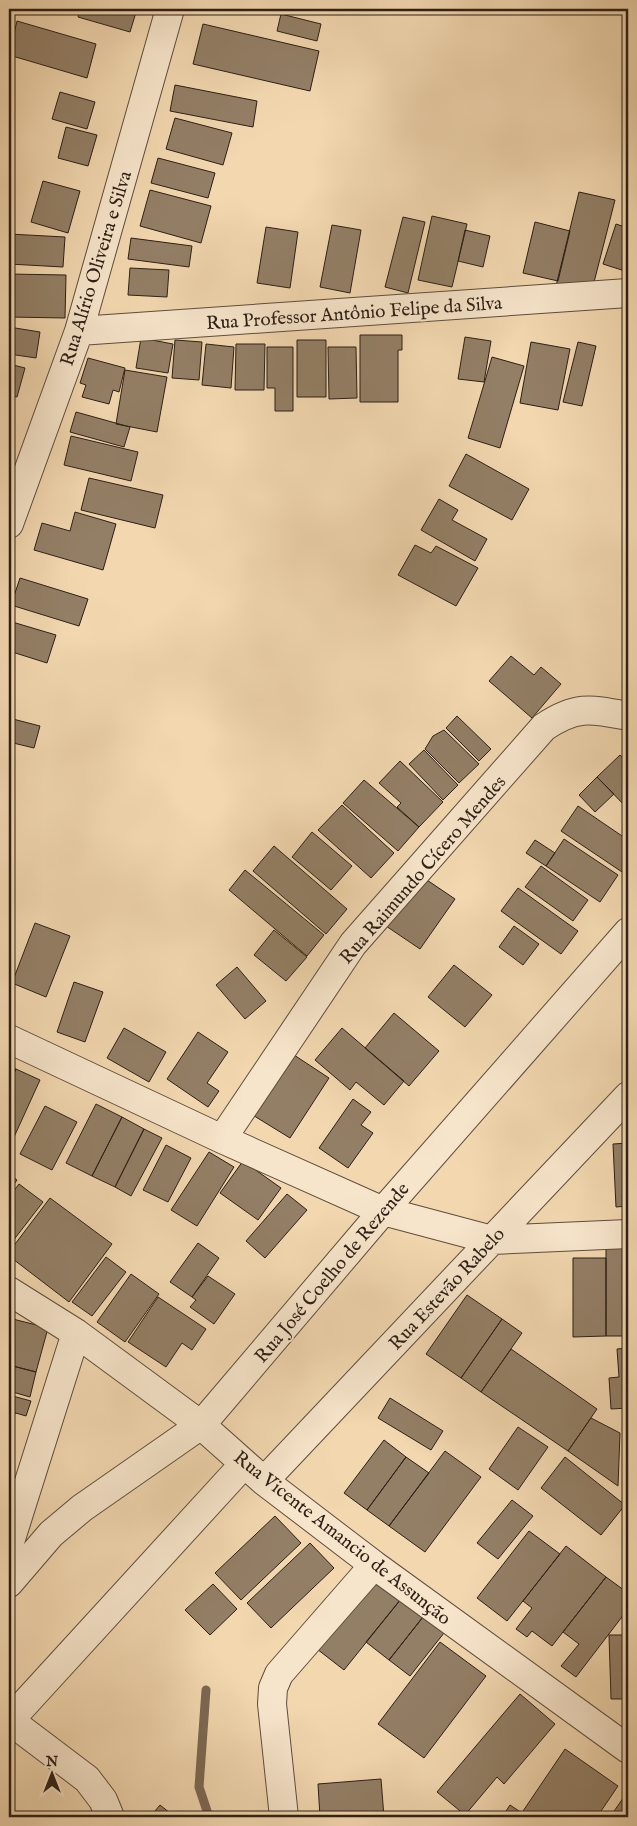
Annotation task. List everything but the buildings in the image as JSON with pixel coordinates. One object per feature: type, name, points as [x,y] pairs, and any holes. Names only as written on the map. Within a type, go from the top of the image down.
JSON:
[{"type":"street","name":"Rua Alírio Oliveira e Silva","points":[[9,524],[79,331],[170,9]]},
{"type":"street","name":"Rua Professor Antônio Felipe da Silva","points":[[79,331],[628,293]]},
{"type":"street","name":"Rua Raimundo Cícero Mendes","points":[[222,1139],[353,944],[544,727],[572,711],[601,711],[628,716]]},
{"type":"street","name":"Rua José Coelho de Rezende","points":[[9,1584],[50,1534],[82,1508],[201,1425],[383,1211],[628,932]]},
{"type":"street","points":[[9,1040],[383,1211],[492,1240],[628,1234]]},
{"type":"street","name":"Rua Estevão Rabelo","points":[[9,1720],[254,1472],[492,1240],[628,1096]]},
{"type":"street","name":"Rua Vicente Amancio de Assunção","points":[[9,1291],[76,1333],[201,1425],[254,1472],[374,1565],[628,1749]]},
{"type":"street","points":[[9,1545],[76,1333]]},
{"type":"street","points":[[284,1817],[272,1688],[279,1674],[374,1565]]},
{"type":"street","points":[[9,1720],[86,1779],[103,1800],[110,1817]]},
{"type":"waterway","points":[[206,1690],[199,1787],[209,1817]]}]
